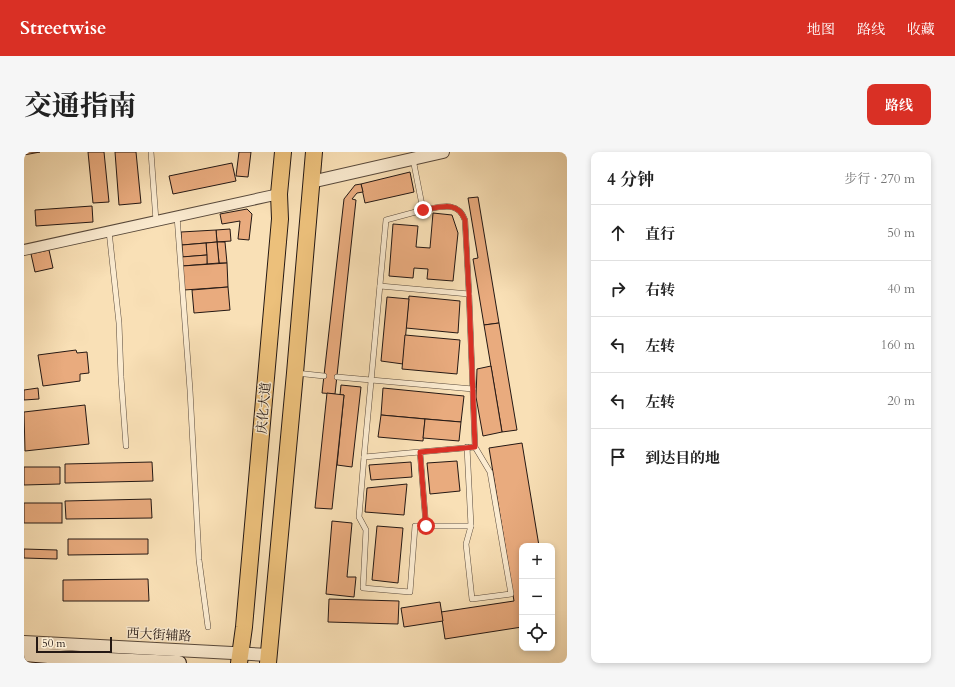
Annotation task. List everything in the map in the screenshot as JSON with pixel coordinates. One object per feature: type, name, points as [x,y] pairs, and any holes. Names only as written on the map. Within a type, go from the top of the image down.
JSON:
[{"type":"highway","name":"庆化大道","points":[[239,658],[248,581],[280,219],[279,194],[283,152]]},
{"type":"highway","points":[[269,659],[314,152]]},
{"type":"main road","points":[[24,654],[84,659],[179,663]]},
{"type":"street","points":[[311,182],[443,152]]},
{"type":"street","points":[[24,250],[279,194]]},
{"type":"street","name":"西大街辅路","points":[[24,642],[269,659]]},
{"type":"lane","points":[[151,152],[156,221]]},
{"type":"lane","points":[[413,159],[423,210]]},
{"type":"lane","points":[[467,448],[471,526],[466,544],[472,599],[511,594],[490,472],[475,447],[465,220],[460,210],[450,206],[423,210],[386,220],[359,517],[366,530],[363,588],[410,592],[415,526],[471,526]]},
{"type":"lane","points":[[176,216],[190,390],[199,560],[208,626]]},
{"type":"lane","points":[[109,231],[119,323],[126,446]]},
{"type":"lane","points":[[380,286],[469,294]]},
{"type":"lane","points":[[295,373],[324,376]]},
{"type":"lane","points":[[337,377],[473,389]]},
{"type":"lane","points":[[364,457],[475,447]]},
{"type":"lane","points":[[420,452],[426,526]]},
{"type":"building","points":[[24,152],[40,152],[24,155]]},
{"type":"building","points":[[88,152],[104,152],[109,202],[93,203]]},
{"type":"building","points":[[115,152],[136,152],[141,203],[119,205]]},
{"type":"building","points":[[239,152],[251,152],[248,177],[236,176]]},
{"type":"building","points":[[232,163],[236,181],[173,194],[169,176]]},
{"type":"building","points":[[410,172],[414,192],[365,203],[361,184]]},
{"type":"building","points":[[361,184],[363,192],[357,193],[352,199],[356,200],[335,394],[322,393],[344,199],[355,185]]},
{"type":"building","points":[[478,197],[499,323],[484,325],[473,259],[478,258],[468,198]]},
{"type":"building","points":[[92,206],[93,222],[36,226],[35,210]]},
{"type":"building","points":[[247,209],[252,214],[249,240],[238,239],[240,221],[222,224],[220,214]]},
{"type":"building","points":[[433,213],[452,215],[458,233],[453,281],[427,279],[428,269],[414,268],[413,278],[389,276],[393,224],[418,226],[416,247],[430,248]]},
{"type":"building","points":[[230,229],[231,241],[217,242],[216,230]]},
{"type":"building","points":[[216,230],[217,242],[182,245],[181,232]]},
{"type":"building","points":[[217,242],[225,242],[227,263],[219,263]]},
{"type":"building","points":[[217,242],[219,263],[207,264],[206,243]]},
{"type":"building","points":[[206,243],[207,255],[183,257],[182,245]]},
{"type":"building","points":[[49,250],[53,268],[35,272],[31,254]]},
{"type":"building","points":[[207,255],[207,264],[182,266],[181,257]]},
{"type":"building","points":[[227,263],[228,287],[184,290],[182,266]]},
{"type":"building","points":[[228,287],[230,310],[194,313],[192,290]]},
{"type":"building","points":[[409,296],[460,301],[458,333],[406,328]]},
{"type":"building","points":[[387,297],[409,299],[403,364],[381,361]]},
{"type":"building","points":[[499,323],[517,430],[502,432],[484,325]]},
{"type":"building","points":[[405,335],[460,340],[457,374],[402,369]]},
{"type":"building","points":[[76,350],[77,353],[87,352],[89,373],[80,374],[80,381],[43,386],[38,355]]},
{"type":"building","points":[[491,366],[502,432],[483,436],[476,397],[477,369]]},
{"type":"building","points":[[341,385],[361,387],[352,467],[337,465],[344,395],[340,395]]},
{"type":"building","points":[[38,388],[39,399],[24,400],[24,390]]},
{"type":"building","points":[[383,388],[464,396],[461,422],[381,415]]},
{"type":"building","points":[[327,393],[344,395],[332,509],[315,508]]},
{"type":"building","points":[[85,405],[89,444],[25,451],[24,412]]},
{"type":"building","points":[[381,415],[425,419],[423,441],[378,437]]},
{"type":"building","points":[[425,419],[461,422],[459,441],[423,438]]},
{"type":"building","points":[[522,443],[539,543],[519,543],[519,627],[445,639],[441,612],[514,601],[489,448]]},
{"type":"building","points":[[457,461],[460,491],[430,494],[427,463]]},
{"type":"building","points":[[152,462],[153,481],[65,483],[65,464]]},
{"type":"building","points":[[411,462],[412,477],[371,480],[369,465]]},
{"type":"building","points":[[24,467],[60,467],[60,484],[24,485]]},
{"type":"building","points":[[407,484],[404,515],[365,512],[367,488]]},
{"type":"building","points":[[151,499],[152,518],[66,519],[65,501]]},
{"type":"building","points":[[24,503],[62,503],[62,523],[24,523]]},
{"type":"building","points":[[332,521],[352,523],[347,577],[356,577],[354,597],[326,594]]},
{"type":"building","points":[[377,526],[403,528],[398,583],[372,580]]},
{"type":"building","points":[[68,539],[148,539],[148,554],[68,555]]},
{"type":"building","points":[[24,549],[57,550],[57,559],[24,558]]},
{"type":"building","points":[[148,579],[149,601],[63,601],[63,580]]},
{"type":"building","points":[[329,599],[399,601],[398,624],[328,622]]},
{"type":"building","points":[[440,602],[443,621],[404,627],[401,608]]},
{"type":"route","points":[[423,210],[450,206],[455,207],[460,210],[465,220],[475,447],[420,452],[426,526]]}]
